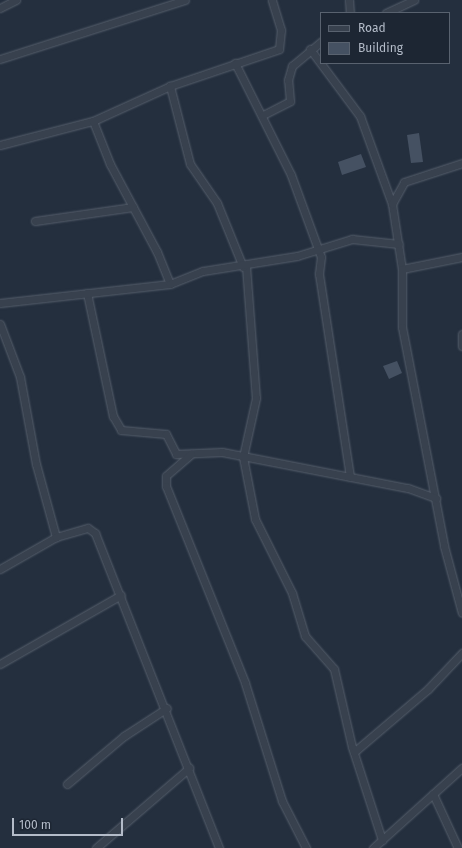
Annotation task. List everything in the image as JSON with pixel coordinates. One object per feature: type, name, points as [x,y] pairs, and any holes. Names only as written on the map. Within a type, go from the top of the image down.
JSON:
[{"type":"street","points":[[0,8],[16,0]]},
{"type":"street","points":[[0,59],[185,0]]},
{"type":"street","points":[[0,145],[93,120],[170,86],[279,49],[281,30],[272,0]]},
{"type":"street","points":[[350,0],[350,12]]},
{"type":"street","points":[[388,12],[414,0]]},
{"type":"street","points":[[262,115],[290,101],[288,80],[292,66],[310,49],[320,43]]},
{"type":"street","points":[[310,49],[320,62]]},
{"type":"street","points":[[235,63],[262,115],[319,249],[319,274],[350,477]]},
{"type":"street","points":[[321,64],[360,116],[392,204],[402,269],[402,327],[436,498],[462,613]]},
{"type":"street","points":[[170,86],[190,164],[217,203],[244,266],[256,398],[243,457],[255,519],[292,593],[305,636],[334,670],[354,752],[382,840]]},
{"type":"street","points":[[93,120],[170,284]]},
{"type":"street","points":[[392,204],[404,182],[462,164]]},
{"type":"street","points":[[35,221],[133,207]]},
{"type":"street","points":[[0,303],[170,284],[203,271],[244,266],[319,249],[352,239],[399,244]]},
{"type":"street","points":[[402,269],[462,257]]},
{"type":"street","points":[[87,293],[119,428],[161,432],[169,437],[176,454],[222,452],[408,488],[436,498]]},
{"type":"street","points":[[0,324],[20,377],[33,448],[56,537]]},
{"type":"street","points":[[462,334],[462,346]]},
{"type":"street","points":[[191,454],[166,476],[166,486],[245,683],[282,801],[306,848]]},
{"type":"street","points":[[0,569],[56,537],[92,529],[121,595],[167,708],[219,848]]},
{"type":"street","points":[[0,664],[121,595]]},
{"type":"street","points":[[354,752],[428,689],[462,653]]},
{"type":"street","points":[[68,784],[124,736],[167,708]]},
{"type":"street","points":[[96,848],[189,768]]},
{"type":"street","points":[[374,848],[462,768]]},
{"type":"street","points":[[433,794],[458,848]]},
{"type":"building","points":[[419,133],[423,162],[411,163],[407,135]]},
{"type":"building","points":[[361,154],[366,167],[342,175],[338,162]]},
{"type":"building","points":[[397,361],[402,373],[389,379],[383,366]]}]
